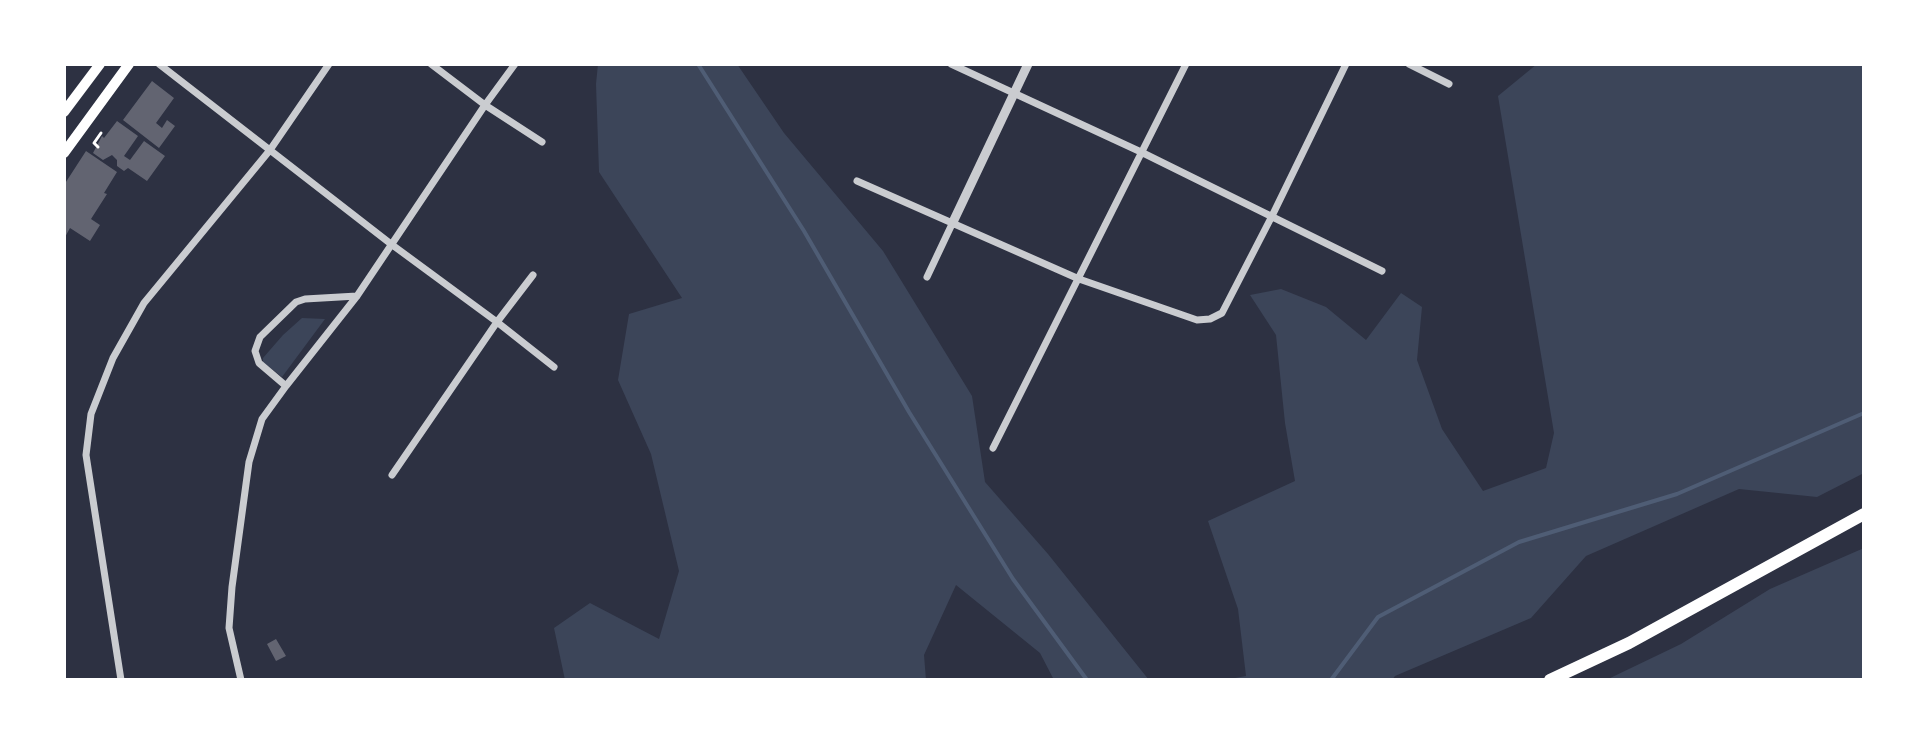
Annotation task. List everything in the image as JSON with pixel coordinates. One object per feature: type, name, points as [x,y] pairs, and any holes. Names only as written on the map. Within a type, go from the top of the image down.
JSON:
[{"type":"highway","points":[[1550,680],[1629,643],[1864,514]]},
{"type":"main road","points":[[64,112],[100,64]]},
{"type":"main road","points":[[64,153],[129,64]]},
{"type":"street","points":[[159,64],[554,367]]},
{"type":"street","points":[[121,680],[86,455],[91,414],[113,358],[144,303],[270,150],[329,64]]},
{"type":"street","points":[[431,64],[485,105],[542,142]]},
{"type":"street","points":[[241,680],[229,628],[232,587],[249,462],[262,419],[357,296],[515,64]]},
{"type":"street","points":[[951,64],[1141,152],[1382,271]]},
{"type":"street","points":[[927,277],[1028,64]]},
{"type":"street","points":[[993,448],[1186,64]]},
{"type":"street","points":[[857,181],[1079,279],[1197,320],[1210,319],[1222,313],[1346,64]]},
{"type":"street","points":[[1409,64],[1449,84]]},
{"type":"street","points":[[392,475],[533,275]]},
{"type":"street","points":[[286,386],[259,363],[255,351],[260,337],[296,302],[357,296]]},
{"type":"path","points":[[98,147],[94,143],[101,133]]},
{"type":"shaded area","points":[[598,64],[737,64],[784,133],[883,251],[972,396],[985,482],[1048,554],[1149,680],[1054,680],[1040,653],[956,585],[924,655],[926,680],[565,680],[554,628],[590,603],[659,639],[679,571],[651,454],[618,380],[629,314],[682,298],[599,172]]},
{"type":"shaded area","points":[[1537,64],[1864,64],[1864,473],[1817,497],[1739,489],[1586,556],[1531,618],[1395,676],[1392,680],[1224,680],[1246,676],[1238,609],[1208,521],[1295,481],[1285,423],[1276,335],[1250,295],[1281,289],[1326,307],[1366,340],[1401,293],[1422,307],[1417,360],[1442,429],[1483,491],[1546,468],[1554,433],[1498,96]]},
{"type":"shaded area","points":[[302,318],[325,319],[282,377],[263,362],[263,358]]},
{"type":"shaded area","points":[[1864,548],[1864,680],[1606,680],[1681,644],[1770,589]]},
{"type":"building","points":[[152,81],[174,98],[156,123],[162,128],[167,120],[175,126],[159,148],[123,120]]},
{"type":"building","points":[[117,121],[138,136],[124,156],[130,160],[144,141],[165,156],[147,181],[128,168],[124,171],[117,166],[117,160],[112,155],[103,160],[93,153],[102,136],[104,138]]},
{"type":"building","points":[[86,151],[117,172],[91,219],[100,225],[90,241],[70,228],[64,239],[64,185]]},
{"type":"building","points":[[276,639],[286,656],[276,661],[267,644]]},
{"type":"waterway","points":[[698,64],[804,231],[909,412],[1013,579],[1087,680]]},
{"type":"waterway","points":[[1331,680],[1378,617],[1519,542],[1677,494],[1864,413]]}]
